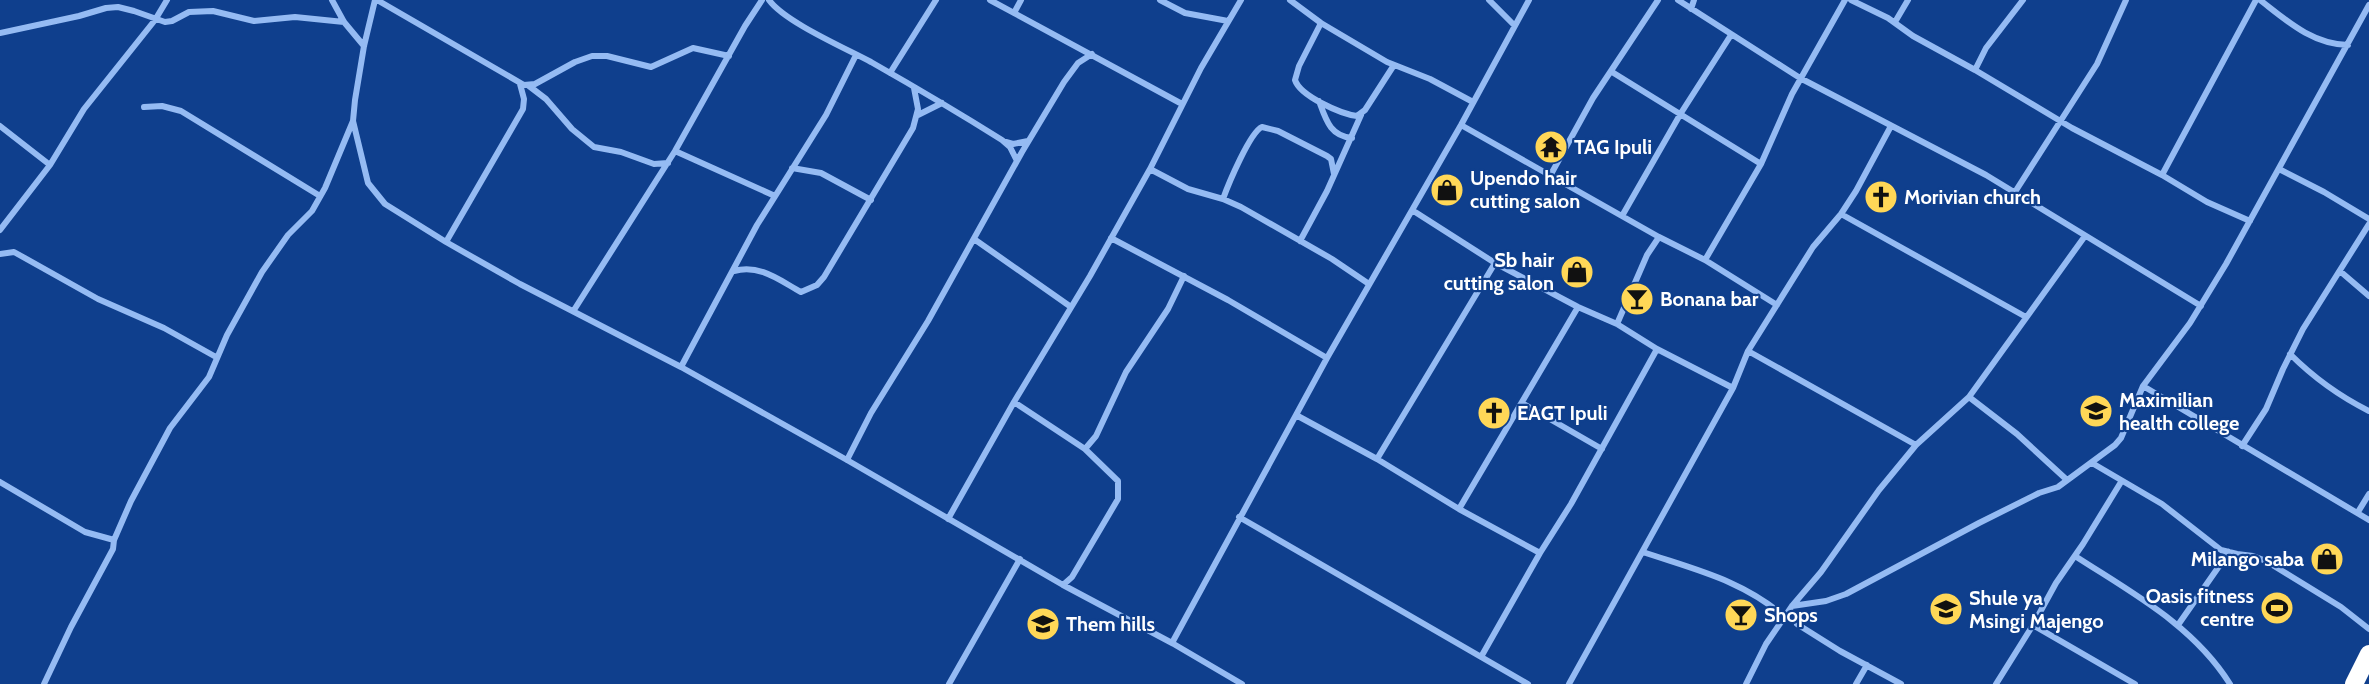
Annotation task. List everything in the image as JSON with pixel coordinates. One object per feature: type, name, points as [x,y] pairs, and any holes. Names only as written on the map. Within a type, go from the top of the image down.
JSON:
[{"type":"highway","points":[[2354,684],[2369,654]]},
{"type":"street","points":[[0,230],[50,165],[84,109],[155,20],[167,0]]},
{"type":"street","points":[[333,0],[344,22],[364,46]]},
{"type":"street","points":[[44,684],[112,549],[131,501],[162,443],[209,377],[216,357],[262,272],[288,235],[312,211],[320,196],[353,121],[364,46],[376,0],[507,74],[520,84],[528,86],[546,99],[572,129],[594,147],[621,152],[654,164],[668,163]]},
{"type":"street","points":[[574,310],[668,163],[762,0]]},
{"type":"street","points":[[769,0],[785,14],[1006,142],[1013,144],[1029,141]]},
{"type":"street","points":[[890,73],[936,0]]},
{"type":"street","points":[[990,0],[1182,104]]},
{"type":"street","points":[[1014,13],[1021,0]]},
{"type":"street","points":[[1160,0],[1185,13],[1228,21]]},
{"type":"street","points":[[948,519],[1150,169],[1182,104],[1241,0]]},
{"type":"street","points":[[1290,0],[1321,23],[1394,65],[1430,79],[1473,102]]},
{"type":"street","points":[[1489,0],[1514,25]]},
{"type":"street","points":[[1172,643],[1327,358],[1461,125],[1528,0]]},
{"type":"street","points":[[1550,176],[1583,115],[1658,0]]},
{"type":"street","points":[[1678,0],[1800,78],[2014,192],[2201,306]]},
{"type":"street","points":[[1691,9],[1694,0]]},
{"type":"street","points":[[1705,260],[1761,164],[1800,78],[1845,0]]},
{"type":"street","points":[[1851,0],[1895,22],[1913,36],[1976,70],[2060,121],[2162,175],[2207,202],[2250,221]]},
{"type":"street","points":[[1895,22],[1908,0]]},
{"type":"street","points":[[1976,70],[1986,48],[2023,0]]},
{"type":"street","points":[[2014,192],[2103,54],[2127,0]]},
{"type":"street","points":[[2162,175],[2258,0],[2319,41],[2348,45]]},
{"type":"street","points":[[1792,606],[1826,601],[1846,594],[1979,523],[2039,493],[2058,487],[2092,463],[2121,438],[2143,386],[2201,306],[2369,5]]},
{"type":"street","points":[[0,33],[118,7],[155,20],[169,22],[189,12],[213,11],[255,21],[295,17],[344,22]]},
{"type":"street","points":[[1321,23],[1299,66],[1295,80],[1306,94],[1319,101],[1353,116],[1361,114]]},
{"type":"street","points":[[1622,216],[1681,113],[1731,35]]},
{"type":"street","points":[[528,86],[592,56],[621,58],[651,67],[693,48],[729,56]]},
{"type":"street","points":[[847,460],[871,413],[928,321],[1017,161],[1072,69],[1092,54]]},
{"type":"street","points":[[681,367],[775,196],[826,115],[856,55]]},
{"type":"street","points":[[1300,241],[1335,174],[1361,114],[1394,65]]},
{"type":"street","points":[[1612,72],[1761,164]]},
{"type":"street","points":[[446,242],[523,109],[524,99],[520,84]]},
{"type":"street","points":[[734,270],[754,268],[764,271],[801,292],[817,285],[833,264],[913,128],[918,115],[914,87]]},
{"type":"street","points":[[1319,101],[1332,130],[1340,136],[1352,138]]},
{"type":"street","points":[[918,115],[942,103]]},
{"type":"street","points":[[144,107],[162,106],[181,111],[320,196]]},
{"type":"street","points":[[353,121],[368,183],[376,195],[394,211],[520,284],[681,367],[1063,585],[1172,643],[1242,684]]},
{"type":"street","points":[[1461,125],[1659,237],[1705,260],[1777,304]]},
{"type":"street","points":[[0,126],[50,165]]},
{"type":"street","points":[[1569,684],[1733,388],[1748,351],[1813,248],[1841,214],[1891,126]]},
{"type":"street","points":[[1223,199],[1250,139],[1257,129],[1262,127],[1278,131],[1327,156],[1332,161],[1335,174]]},
{"type":"street","points":[[1006,142],[1017,161]]},
{"type":"street","points":[[675,151],[775,196]]},
{"type":"street","points":[[792,168],[821,173],[871,200]]},
{"type":"street","points":[[1150,169],[1188,189],[1223,199],[1332,259],[1370,284]]},
{"type":"street","points":[[2279,169],[2317,188],[2369,219]]},
{"type":"street","points":[[1412,210],[1495,262],[1578,307],[1617,324],[1657,349],[1733,388]]},
{"type":"street","points":[[1841,214],[2026,317]]},
{"type":"street","points":[[2242,446],[2266,409],[2290,354],[2304,329],[2369,224]]},
{"type":"street","points":[[1746,684],[1766,644],[1792,606],[1821,572],[1879,490],[1916,445],[1969,397],[2085,236]]},
{"type":"street","points":[[1617,324],[1647,255],[1659,237]]},
{"type":"street","points":[[1111,238],[1184,276],[1327,358]]},
{"type":"street","points":[[974,239],[1071,307]]},
{"type":"street","points":[[0,254],[14,252],[98,299],[164,328],[216,357]]},
{"type":"street","points":[[1377,459],[1495,262]]},
{"type":"street","points":[[2341,272],[2369,296]]},
{"type":"street","points":[[1085,449],[1096,436],[1126,372],[1168,309],[1184,276]]},
{"type":"street","points":[[1459,509],[1578,307]]},
{"type":"street","points":[[1481,657],[1571,504],[1657,349]]},
{"type":"street","points":[[1748,351],[1916,445]]},
{"type":"street","points":[[2290,354],[2313,377],[2331,390],[2369,411]]},
{"type":"street","points":[[2143,386],[2369,520]]},
{"type":"street","points":[[1969,397],[2017,434],[2067,480]]},
{"type":"street","points":[[1014,402],[1085,449],[1115,476],[1119,489],[1118,499],[1072,577],[1063,585]]},
{"type":"street","points":[[1522,403],[1602,449]]},
{"type":"street","points":[[1296,415],[1377,459],[1459,509],[1540,554]]},
{"type":"street","points":[[2092,463],[2162,504],[2189,523],[2211,543],[2229,552],[2266,561],[2341,607],[2369,629]]},
{"type":"street","points":[[0,482],[85,532],[114,540]]},
{"type":"street","points":[[1996,684],[2056,583],[2121,482]]},
{"type":"street","points":[[2358,512],[2369,494]]},
{"type":"street","points":[[1239,517],[1528,684]]},
{"type":"street","points":[[1643,552],[1731,582],[1746,589],[1785,617]]},
{"type":"street","points":[[2178,625],[2229,552]]},
{"type":"street","points":[[2075,556],[2167,615],[2223,672],[2230,684]]},
{"type":"street","points":[[949,684],[1020,559]]},
{"type":"street","points":[[1797,624],[1840,651],[1901,684]]},
{"type":"street","points":[[2033,625],[2135,684]]},
{"type":"street","points":[[1856,684],[1867,665]]},
{"type":"place","name":"TAG Ipuli","points":[[1551,147]]},
{"type":"place","name":"Upendo hair cutting salon","points":[[1447,190]]},
{"type":"place","name":"Morivian church","points":[[1881,197]]},
{"type":"place","name":"Sb hair cutting salon","points":[[1577,272]]},
{"type":"place","name":"Bonana bar","points":[[1637,299]]},
{"type":"place","name":"Maximilian health college","points":[[2096,411]]},
{"type":"place","name":"EAGT Ipuli","points":[[1494,413]]},
{"type":"place","name":"Milango saba","points":[[2327,559]]},
{"type":"place","name":"Oasis fitness centre","points":[[2277,608]]},
{"type":"place","name":"Shule ya Msingi Majengo","points":[[1946,609]]},
{"type":"place","name":"Shops","points":[[1741,615]]},
{"type":"place","name":"Them hills","points":[[1043,624]]}]
